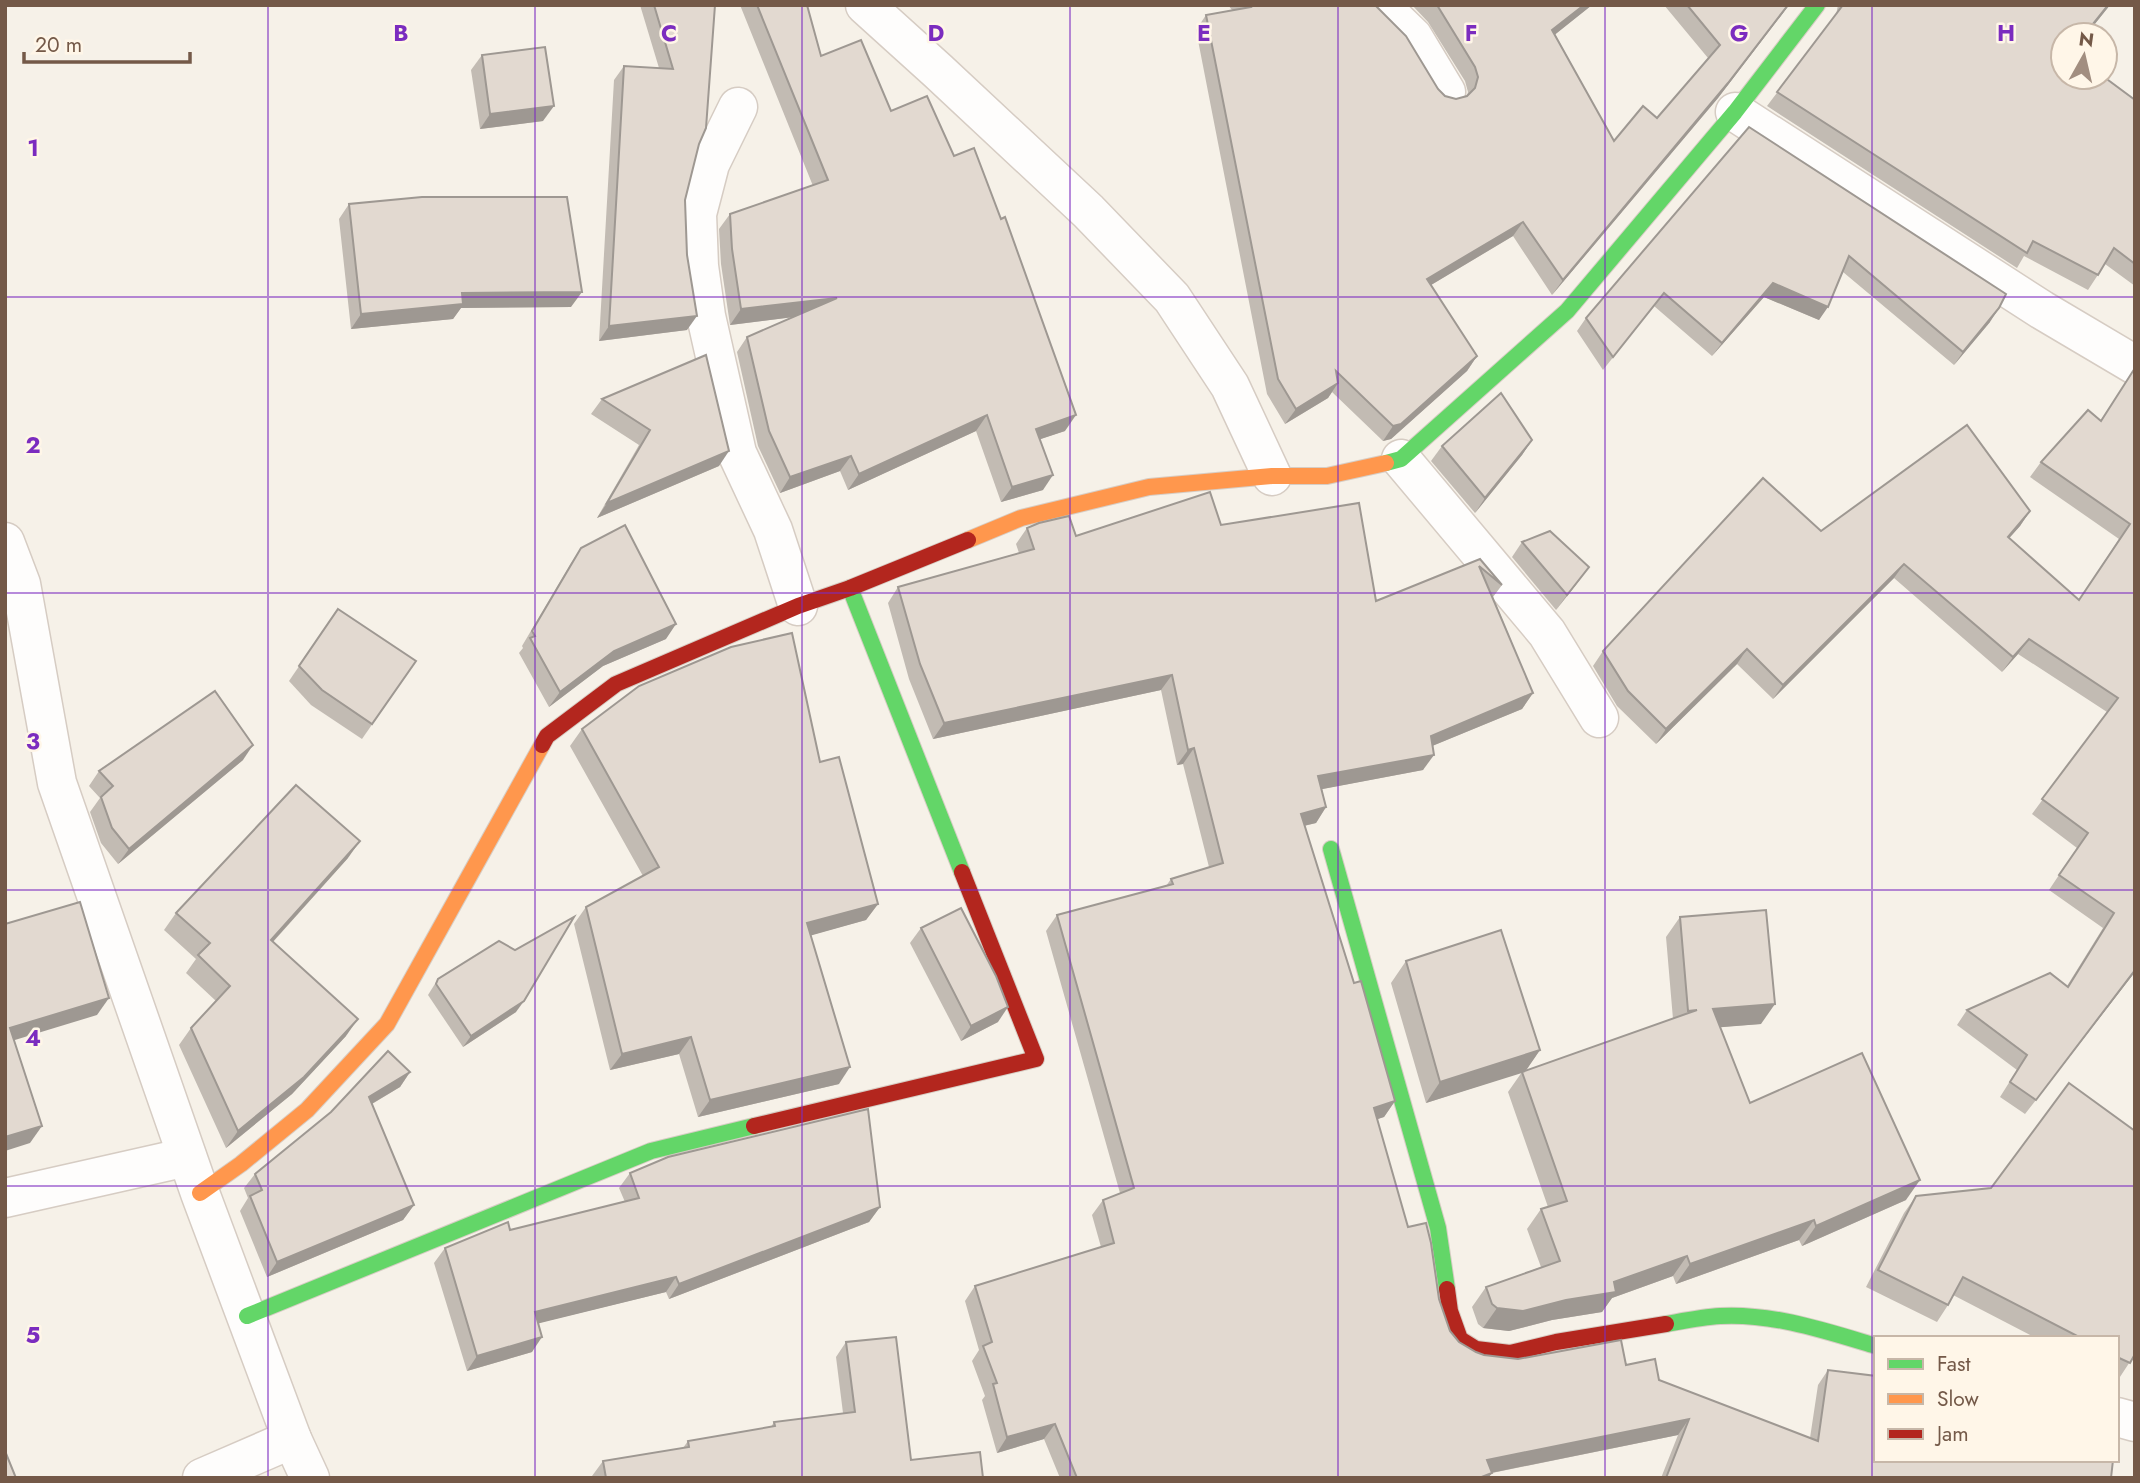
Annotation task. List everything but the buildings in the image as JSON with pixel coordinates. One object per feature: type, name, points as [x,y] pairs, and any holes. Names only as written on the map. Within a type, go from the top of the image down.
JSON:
[{"type":"street","points":[[865,5],[1088,211],[1172,298],[1230,386],[1272,476]]},
{"type":"street","points":[[1380,5],[1413,37],[1446,92]]},
{"type":"street","points":[[200,1193],[307,1110],[387,1024],[547,736],[617,684],[798,606],[850,588],[1021,518],[1149,487],[1272,476],[1327,476],[1401,459],[1567,311],[1735,112],[1817,5]]},
{"type":"street","points":[[738,107],[710,164],[697,214],[699,266],[706,316],[737,453],[773,530],[798,606]]},
{"type":"street","points":[[1735,112],[2042,310],[2135,365]]},
{"type":"street","points":[[1401,459],[1547,633],[1599,718]]},
{"type":"street","points":[[5,542],[21,584],[57,783],[200,1193],[292,1439],[310,1478]]},
{"type":"street","points":[[247,1316],[651,1151],[1035,1059],[850,588]]},
{"type":"street","points":[[1331,849],[1438,1228],[1450,1311],[1461,1339],[1476,1349],[1510,1353],[1556,1342],[1678,1322],[1720,1317],[1755,1317],[1817,1328],[1874,1345]]},
{"type":"street","points":[[5,1198],[187,1157]]},
{"type":"street","points":[[202,1478],[292,1439]]},
{"type":"traffic: fast","points":[[1386,463],[1401,459],[1567,311],[1735,112],[1817,5]]},
{"type":"traffic: fast","points":[[850,588],[962,872]]},
{"type":"traffic: fast","points":[[1331,849],[1438,1228],[1447,1289]]},
{"type":"traffic: fast","points":[[247,1316],[651,1151],[754,1126]]},
{"type":"traffic: fast","points":[[1666,1324],[1720,1316],[1760,1317],[1799,1324],[1874,1345]]},
{"type":"traffic: slow","points":[[968,540],[1021,518],[1149,487],[1272,476],[1327,476],[1386,463]]},
{"type":"traffic: slow","points":[[200,1193],[241,1164],[307,1110],[387,1024],[542,745]]},
{"type":"traffic: jam","points":[[542,745],[547,736],[616,684],[798,606],[968,540]]},
{"type":"traffic: jam","points":[[754,1126],[1036,1059],[962,872]]},
{"type":"traffic: jam","points":[[1447,1289],[1450,1311],[1460,1339],[1476,1349],[1510,1353],[1556,1342],[1666,1324]]}]
